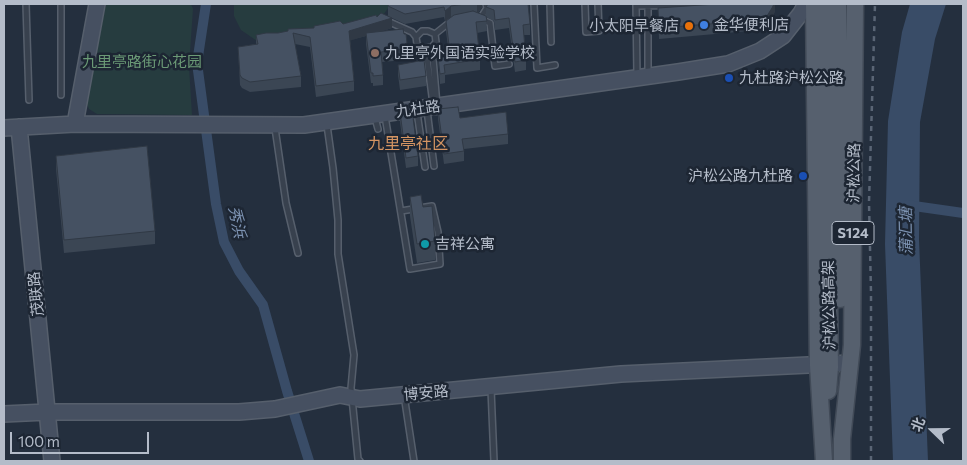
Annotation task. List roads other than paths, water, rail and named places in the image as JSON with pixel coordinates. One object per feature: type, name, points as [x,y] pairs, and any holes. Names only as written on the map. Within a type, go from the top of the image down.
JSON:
[{"type":"main road","name":"沪松公路","points":[[814,4],[834,364],[842,439],[842,461]]},
{"type":"main road","name":"沪松公路高架","points":[[825,4],[834,170]]},
{"type":"main road","name":"沪松公路高架","points":[[834,364],[834,170],[838,4]]},
{"type":"main road","name":"沪松公路","points":[[824,458],[834,364],[852,345],[855,4]]},
{"type":"street","points":[[75,124],[97,4]]},
{"type":"street","name":"九杜路","points":[[4,128],[75,124],[304,125],[379,119],[428,107],[728,64],[760,51],[783,36],[806,4]]},
{"type":"street","name":"茂联路","points":[[19,127],[52,461]]},
{"type":"street","name":"博安路","points":[[4,414],[47,412],[239,412],[275,409],[302,402],[340,396],[360,399],[621,374],[834,364]]},
{"type":"lane","points":[[26,4],[29,100]]},
{"type":"lane","points":[[61,4],[61,95]]},
{"type":"lane","points":[[480,19],[487,8],[486,4]]},
{"type":"lane","points":[[534,4],[537,68],[555,65]]},
{"type":"lane","points":[[550,4],[552,42]]},
{"type":"lane","points":[[585,4],[586,32],[599,31],[598,4]]},
{"type":"lane","points":[[642,77],[636,5],[717,5]]},
{"type":"lane","points":[[642,77],[648,5]]},
{"type":"lane","points":[[473,17],[490,23],[494,66],[509,64]]},
{"type":"lane","points":[[382,19],[412,32],[417,44],[426,53],[428,107],[434,166]]},
{"type":"lane","points":[[435,34],[452,21],[459,20]]},
{"type":"lane","points":[[416,38],[422,32],[428,30],[435,34]]},
{"type":"lane","points":[[426,167],[428,107],[432,48],[436,42],[435,34]]},
{"type":"lane","points":[[422,49],[432,48]]},
{"type":"lane","points":[[379,119],[401,210],[410,269],[440,264],[438,232],[432,206],[401,210]]},
{"type":"lane","points":[[327,122],[338,220],[338,254],[354,355],[350,388],[358,459],[360,461]]},
{"type":"lane","points":[[275,125],[286,203],[298,253]]},
{"type":"lane","points":[[491,387],[494,461]]},
{"type":"lane","points":[[404,395],[414,461]]},
{"type":"water","name":"蒲汇塘","points":[[910,4],[946,4],[935,39],[920,122],[919,240],[928,461],[893,461],[885,244],[888,121],[902,32]]},
{"type":"waterway","name":"秀浜","points":[[206,4],[197,63],[216,204],[224,242],[239,271],[263,305],[309,461]]},
{"type":"waterway","name":"蒲汇塘","points":[[907,205],[963,213]]},
{"type":"railway","points":[[871,461],[869,202],[875,4]]},
{"type":"place","name":"金华便利店","points":[[704,25]]},
{"type":"place","name":"小太阳早餐店","points":[[689,26]]},
{"type":"place","name":"九里亭外国语实验学校","points":[[375,53]]},
{"type":"place","name":"九杜路沪松公路","points":[[729,78]]},
{"type":"place","name":"沪松公路九杜路","points":[[803,176]]},
{"type":"place","name":"吉祥公寓","points":[[425,244]]},
{"type":"district","name":"九里亭社区","points":[[408,144]]},
{"type":"park label","name":"九里亭路街心花园","points":[[142,62]]}]
